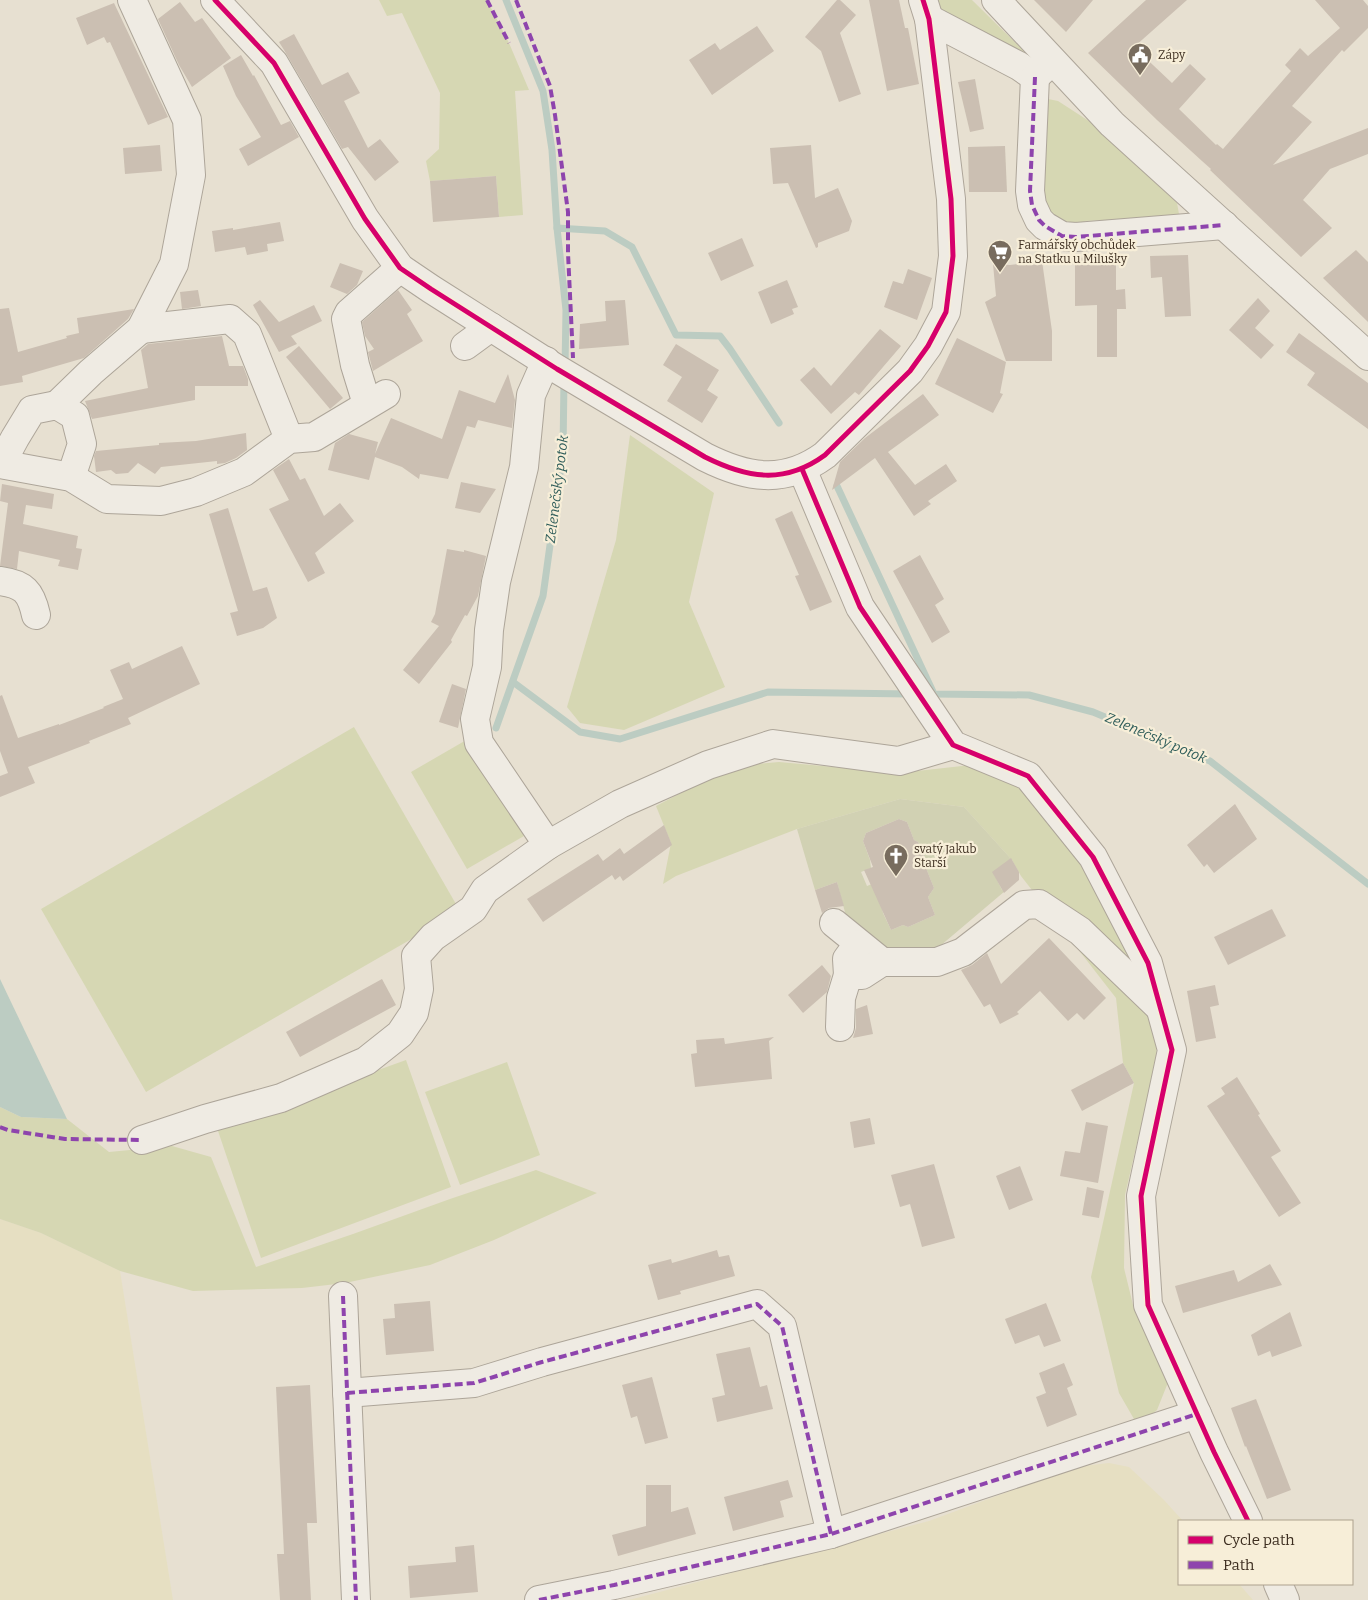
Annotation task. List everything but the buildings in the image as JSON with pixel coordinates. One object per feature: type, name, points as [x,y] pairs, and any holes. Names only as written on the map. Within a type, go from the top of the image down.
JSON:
[{"type":"street","points":[[132,0],[187,120],[191,175],[174,264],[141,329],[91,372],[56,406],[32,410],[1,464],[71,477],[107,498],[161,501],[196,492],[244,472],[289,439],[314,437],[377,399],[355,365],[346,319],[349,313],[400,268]]},
{"type":"street","points":[[216,0],[274,63],[365,219],[400,268],[559,370],[705,457],[727,468],[765,475],[778,475],[802,469],[824,456],[910,371],[928,346],[946,312],[953,256],[951,199],[926,9]]},
{"type":"street","points":[[996,0],[1044,69],[1112,124],[1368,356]]},
{"type":"street","points":[[926,9],[1019,66],[1044,69]]},
{"type":"street","points":[[1044,69],[1030,191],[1034,210],[1045,226],[1062,236],[1076,237],[1224,224]]},
{"type":"street","points":[[141,329],[230,319],[247,334],[289,439]]},
{"type":"street","points":[[465,346],[490,327]]},
{"type":"street","points":[[548,845],[479,742],[475,719],[487,667],[489,630],[496,582],[524,466],[531,395],[559,370]]},
{"type":"street","points":[[56,406],[75,416],[82,444],[71,477]]},
{"type":"street","points":[[802,469],[860,607],[953,745],[1028,776],[1093,857],[1148,963],[1172,1050],[1141,1196],[1148,1305],[1248,1520]]},
{"type":"street","points":[[0,581],[24,588],[33,600],[36,615]]},
{"type":"street","points":[[142,1140],[205,1119],[281,1098],[366,1061],[400,1034],[414,1013],[419,989],[416,956],[433,937],[473,909],[485,890],[548,845],[620,804],[708,765],[773,744],[899,761],[953,745]]},
{"type":"street","points":[[848,975],[862,975],[882,962],[937,962],[963,952],[1024,905],[1039,904],[1080,931],[1160,1008]]},
{"type":"street","points":[[834,923],[882,962]]},
{"type":"street","points":[[840,1026],[841,998],[848,975],[847,959],[858,944]]},
{"type":"street","points":[[344,1296],[356,1600]]},
{"type":"street","points":[[347,1393],[474,1383],[542,1362],[757,1304],[782,1326],[831,1534]]},
{"type":"street","points":[[540,1600],[614,1585],[831,1534],[1197,1414]]},
{"type":"street","points":[[1278,1585],[1285,1600]]},
{"type":"shaded area","points":[[0,979],[67,1119],[21,1117],[0,1107]]},
{"type":"shaded area","points":[[0,1219],[41,1233],[120,1271],[173,1600],[0,1600]]},
{"type":"shaded area","points":[[1109,1463],[1129,1467],[1182,1520],[1178,1520],[1178,1585],[1240,1585],[1253,1600],[629,1600],[929,1521],[1075,1467]]},
{"type":"green space","points":[[379,0],[487,0],[509,43],[529,90],[515,91],[523,215],[499,217],[496,176],[430,181],[426,161],[439,149],[440,93],[402,13],[387,16]]},
{"type":"green space","points":[[938,0],[972,0],[1028,55],[1025,58],[940,9]]},
{"type":"green space","points":[[1048,99],[1058,101],[1092,123],[1177,203],[1179,214],[1176,224],[1129,219],[1085,221],[1084,229],[1062,222],[1048,210],[1040,196],[1042,103]]},
{"type":"green space","points":[[630,435],[714,493],[689,602],[725,687],[624,730],[580,723],[567,707],[616,540]]},
{"type":"green space","points":[[354,727],[460,911],[146,1092],[41,909]]},
{"type":"green space","points":[[468,739],[524,836],[467,869],[411,772]]},
{"type":"green space","points":[[779,762],[899,773],[980,764],[1018,781],[1093,877],[1141,971],[1157,1047],[1152,1091],[1125,1195],[1124,1268],[1133,1305],[1171,1375],[1157,1410],[1138,1426],[1119,1393],[1091,1277],[1134,1083],[1123,1063],[1116,998],[1021,876],[1012,860],[964,807],[900,799],[797,829],[676,876],[663,884],[671,843],[656,806],[717,774],[747,765]]},
{"type":"green space","points":[[900,799],[964,807],[1012,860],[1008,861],[994,874],[1002,890],[1005,891],[933,952],[884,947],[847,920],[837,882],[815,890],[797,829]],"holes":[[[899,819],[907,822],[914,840],[918,842],[928,865],[926,868],[934,888],[928,897],[935,915],[908,927],[903,925],[891,930],[883,913],[877,882],[867,886],[861,872],[871,868],[863,841],[866,833]]]},
{"type":"green space","points":[[406,1060],[451,1187],[261,1258],[217,1128]]},
{"type":"green space","points":[[507,1062],[540,1155],[460,1185],[425,1092]]},
{"type":"green space","points":[[0,1107],[21,1117],[67,1119],[109,1152],[172,1146],[211,1157],[256,1267],[536,1170],[597,1193],[494,1240],[430,1265],[345,1283],[302,1288],[193,1291],[120,1271],[41,1233],[0,1219]]},
{"type":"waterway","points":[[506,0],[543,91],[552,150],[557,228]]},
{"type":"waterway","name":"Zelenečský potok","points":[[565,367],[566,310],[557,228],[605,231],[632,247],[676,335],[720,336],[779,423]]},
{"type":"waterway","name":"Zelenečský potok","points":[[496,728],[543,596],[563,451],[564,380]]},
{"type":"waterway","name":"Zelenečský potok","points":[[837,486],[934,694],[1029,695],[1093,712],[1210,761],[1368,884]]},
{"type":"waterway","name":"Zelenečský potok","points":[[513,682],[580,732],[620,739],[768,692],[910,694]]},
{"type":"marked path","points":[[487,0],[509,43]]},
{"type":"marked path","points":[[516,0],[550,86],[555,115],[568,212],[573,358]]},
{"type":"marked path","points":[[1035,77],[1030,191],[1032,205],[1039,220],[1045,226],[1062,236],[1076,237],[1224,225]]},
{"type":"marked path","points":[[0,1127],[65,1139],[142,1140]]},
{"type":"marked path","points":[[343,1296],[356,1600]]},
{"type":"marked path","points":[[347,1393],[474,1383],[542,1362],[757,1304],[782,1326],[831,1534]]},
{"type":"marked path","points":[[539,1600],[614,1585],[831,1534],[1197,1414]]},
{"type":"cycle path","points":[[215,0],[274,63],[365,219],[400,268],[557,369],[705,457],[736,470],[765,475],[795,471],[810,465],[825,455],[910,371],[928,346],[946,312],[953,256],[951,199],[929,19],[923,0]]},
{"type":"cycle path","points":[[802,469],[860,607],[953,745],[1028,776],[1093,857],[1148,963],[1172,1050],[1141,1196],[1148,1305],[1214,1452],[1248,1520]]},
{"type":"place","name":"Zápy","points":[[1140,76]]},
{"type":"place","name":"Farmářský obchůdek na Statku u Milušky","points":[[1000,273]]},
{"type":"place","name":"svatý Jakub Starší","points":[[896,877]]}]
